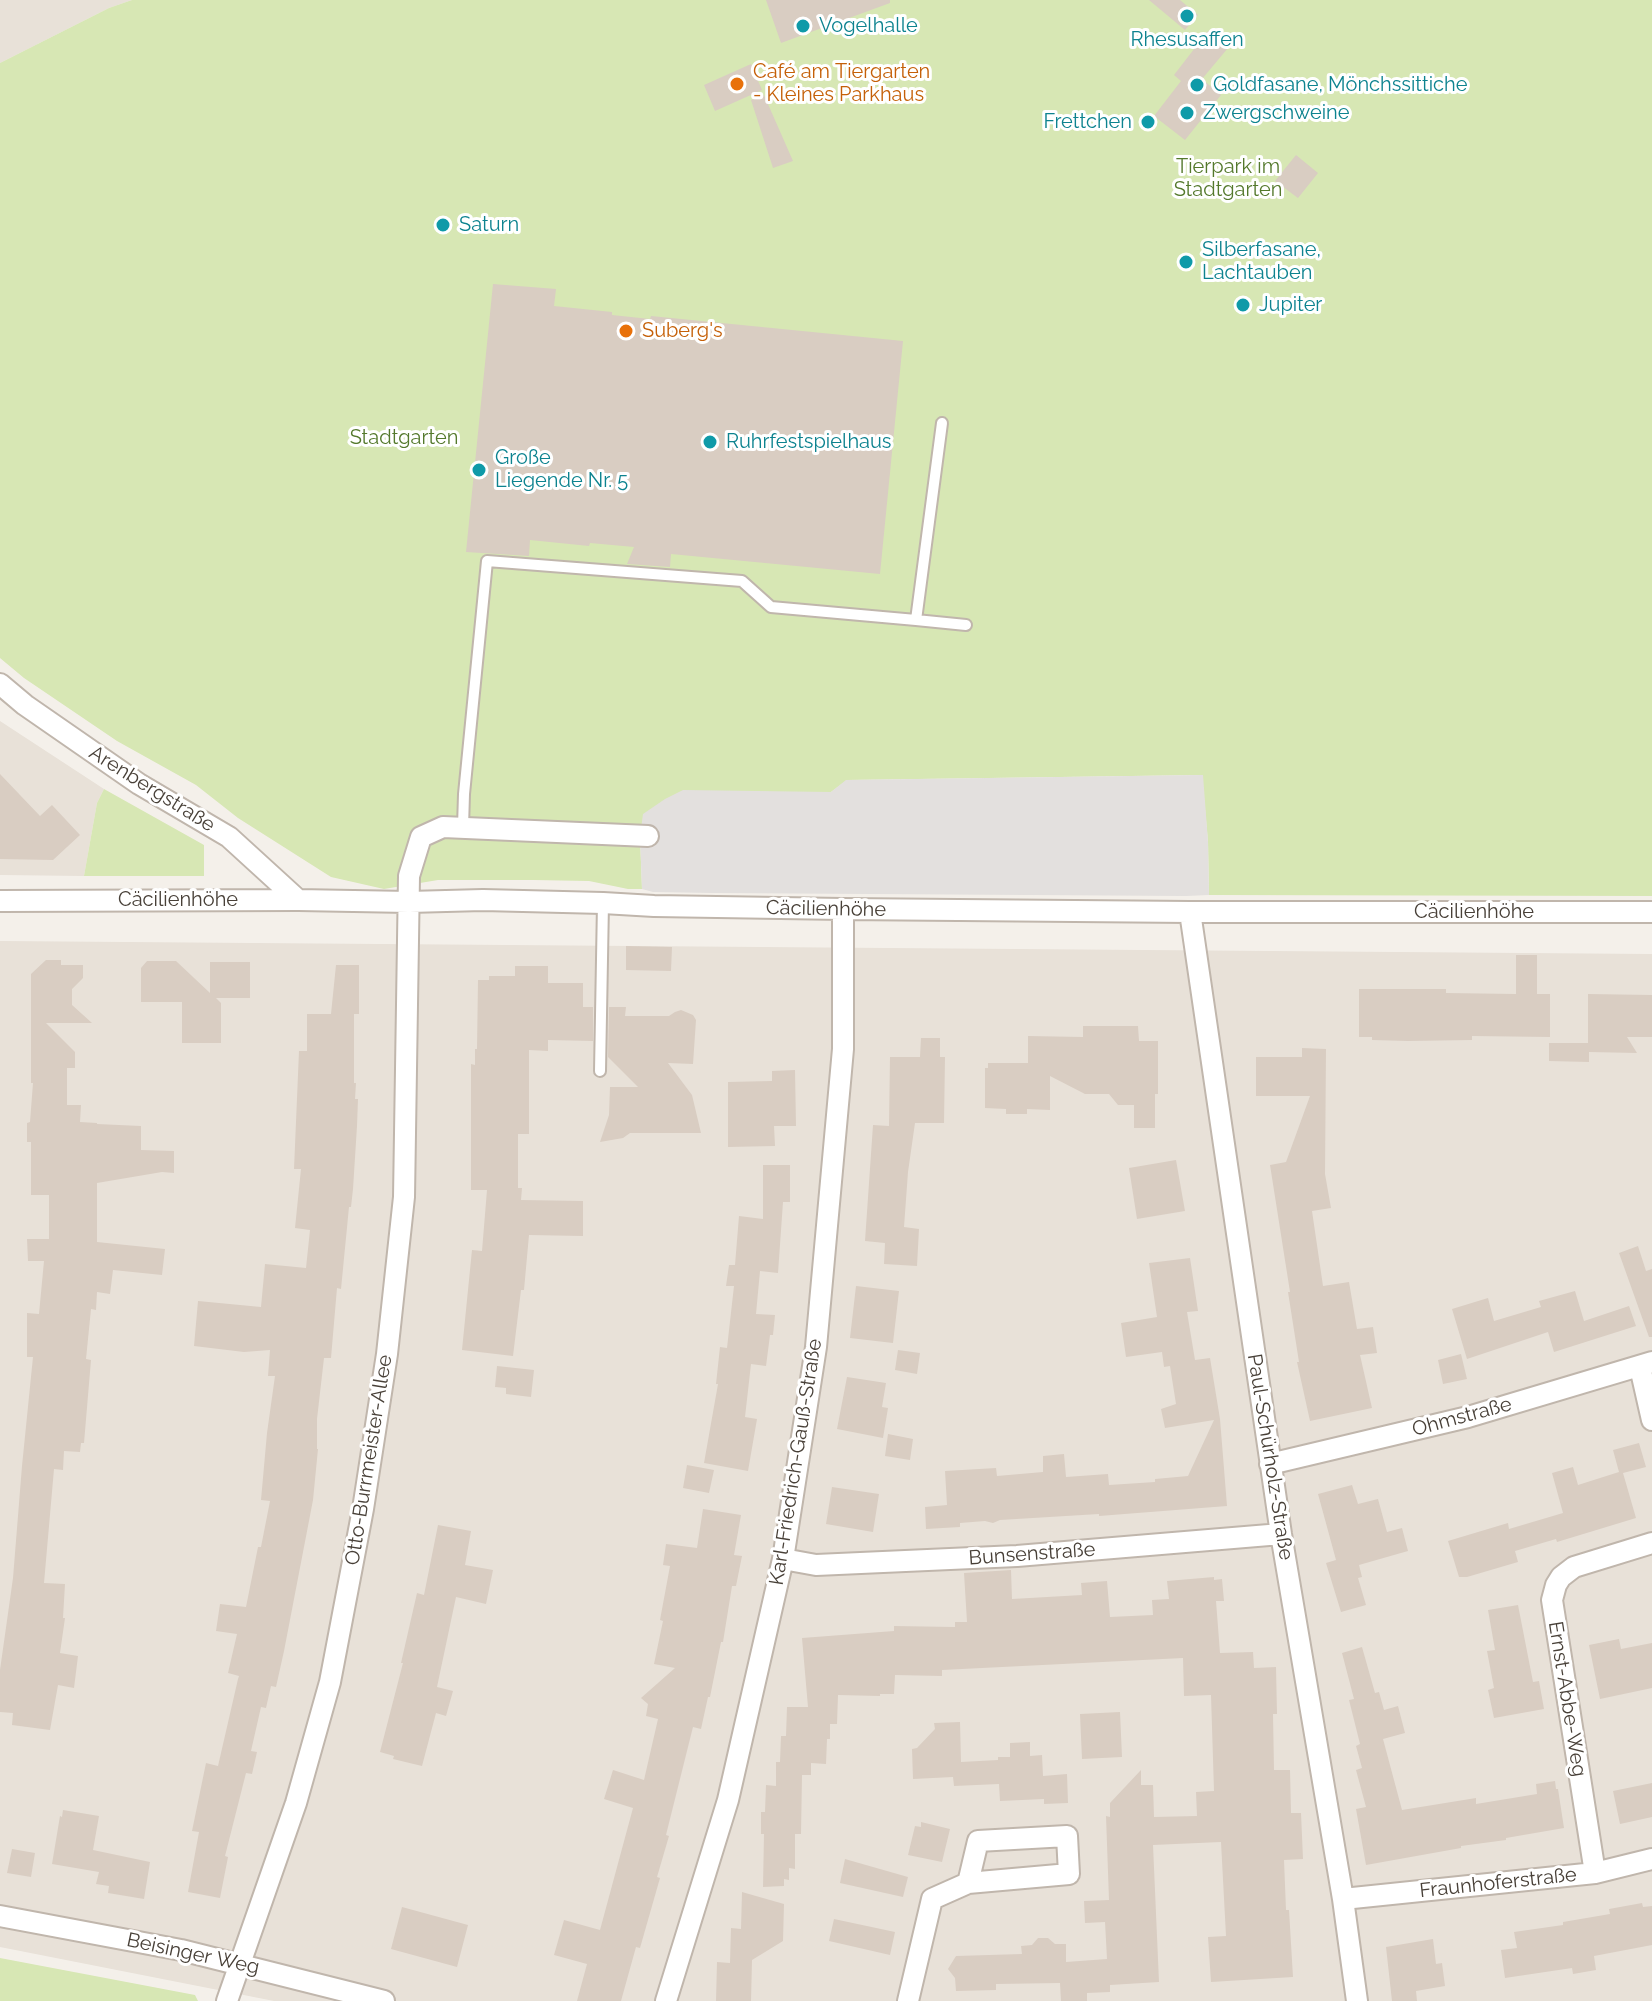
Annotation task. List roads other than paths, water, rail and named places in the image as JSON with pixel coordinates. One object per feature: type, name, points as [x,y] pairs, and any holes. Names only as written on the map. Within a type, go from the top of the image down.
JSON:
[{"type":"street","name":"Arenbergstraße","points":[[0,684],[25,705],[139,784],[229,837],[298,900]]},
{"type":"street","name":"Otto-Burrmeister-Allee","points":[[227,2001],[296,1803],[330,1682],[363,1509],[387,1354],[404,1197],[409,876],[421,837],[443,827],[463,827]]},
{"type":"street","points":[[463,827],[648,836]]},
{"type":"street","name":"Cäcilienhöhe","points":[[0,901],[483,900],[843,909],[1652,912]]},
{"type":"street","name":"Karl-Friedrich-Gauß-Straße","points":[[666,2001],[728,1800],[783,1559],[816,1347],[843,1049],[843,909]]},
{"type":"street","name":"Paul-Schürholz-Straße","points":[[1190,912],[1270,1464],[1343,1899],[1357,2001]]},
{"type":"street","points":[[1646,1364],[1652,1420]]},
{"type":"street","name":"Ohmstraße","points":[[1270,1464],[1468,1417],[1646,1364]]},
{"type":"street","name":"Bunsenstraße","points":[[783,1559],[816,1565],[1017,1556],[1281,1534]]},
{"type":"street","name":"Ernst-Abbe-Weg","points":[[1595,1873],[1552,1600],[1561,1577],[1574,1567],[1652,1543]]},
{"type":"street","points":[[908,2001],[932,1899],[968,1883],[1069,1874],[1067,1836],[978,1841],[968,1883]]},
{"type":"street","name":"Fraunhoferstraße","points":[[1343,1899],[1595,1873],[1652,1859]]},
{"type":"street","name":"Beisinger Weg","points":[[0,1916],[181,1950],[384,2001]]},
{"type":"lane","points":[[916,620],[942,423]]},
{"type":"lane","points":[[463,827],[487,561],[742,581],[771,607],[966,625]]},
{"type":"lane","points":[[600,1071],[603,903]]},
{"type":"place","name":"Rhesusaffen","points":[[1187,16]]},
{"type":"place","name":"Vogelhalle","points":[[803,26]]},
{"type":"place","name":"Café am Tiergarten - Kleines Parkhaus","points":[[737,84]]},
{"type":"place","name":"Goldfasane, Mönchssittiche","points":[[1197,85]]},
{"type":"place","name":"Zwergschweine","points":[[1187,113]]},
{"type":"place","name":"Frettchen","points":[[1148,122]]},
{"type":"place","name":"Saturn","points":[[443,225]]},
{"type":"place","name":"Silberfasane, Lachtauben","points":[[1186,262]]},
{"type":"place","name":"Jupiter","points":[[1243,305]]},
{"type":"place","name":"Suberg's","points":[[626,331]]},
{"type":"place","name":"Ruhrfestspielhaus","points":[[710,442]]},
{"type":"place","name":"Große Liegende Nr. 5","points":[[479,470]]},
{"type":"park label","name":"Tierpark im Stadtgarten","points":[[1228,178]]},
{"type":"park label","name":"Stadtgarten","points":[[404,438]]}]
